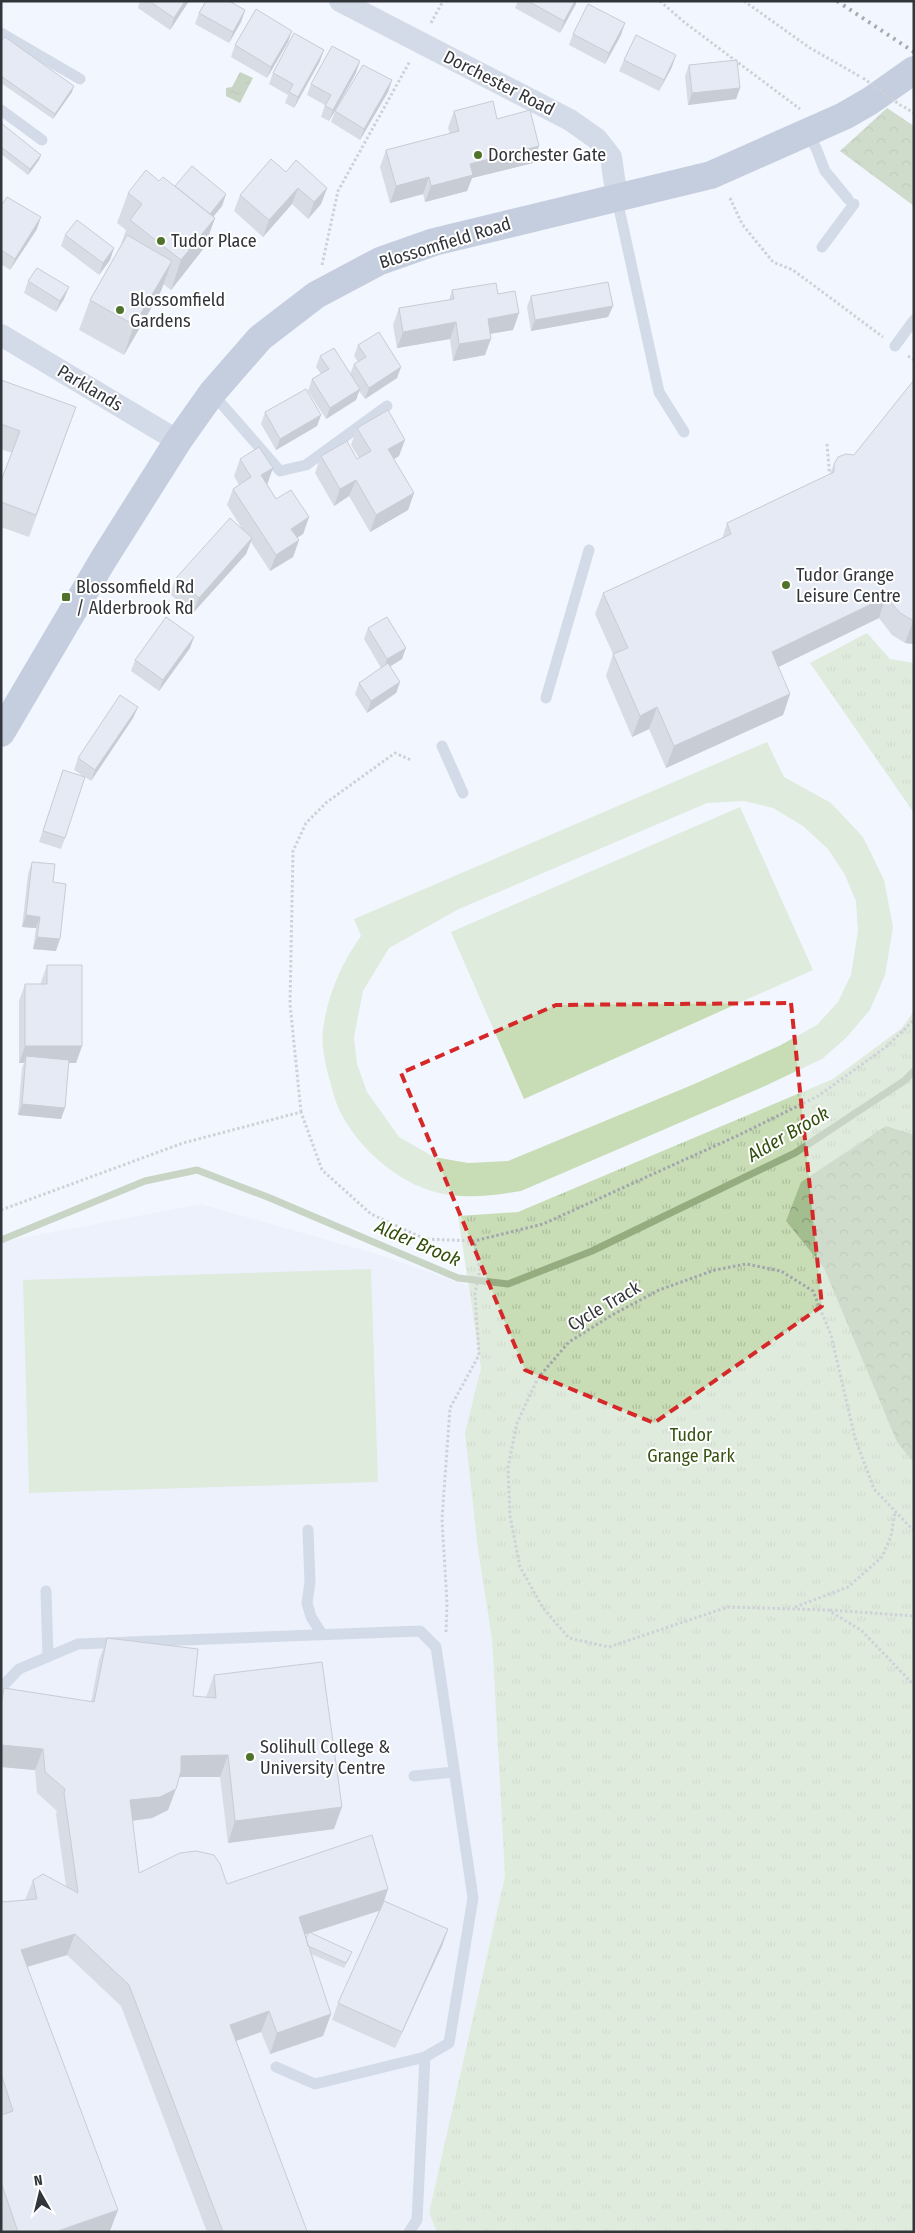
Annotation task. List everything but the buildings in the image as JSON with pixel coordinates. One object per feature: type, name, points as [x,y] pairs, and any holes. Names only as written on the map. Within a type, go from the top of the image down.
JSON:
[{"type":"main road","name":"Blossomfield Road","points":[[1,733],[103,560],[178,441],[212,393],[260,338],[316,294],[380,261],[434,242],[711,175],[804,121],[870,101],[914,70]]},
{"type":"street","name":"Dorchester Road","points":[[340,1],[570,120],[597,138],[611,157],[617,199]]},
{"type":"street","name":"Parklands","points":[[1,335],[178,441]]},
{"type":"lane","points":[[1,33],[80,79]]},
{"type":"lane","points":[[1,110],[42,140]]},
{"type":"lane","points":[[804,121],[825,171],[851,201],[822,247]]},
{"type":"lane","points":[[617,199],[659,392],[684,432]]},
{"type":"lane","points":[[895,346],[914,320]]},
{"type":"lane","points":[[212,393],[280,471],[306,465],[387,406]]},
{"type":"lane","points":[[546,698],[589,550]]},
{"type":"lane","points":[[442,746],[463,794]]},
{"type":"lane","points":[[308,1530],[310,1582],[307,1603],[311,1617],[322,1634]]},
{"type":"lane","points":[[46,1591],[48,1656]]},
{"type":"lane","points":[[1,1688],[18,1669],[78,1644],[420,1631],[436,1647],[473,1898],[449,2043],[425,2057],[315,2084],[276,2067]]},
{"type":"lane","points":[[414,1776],[454,1772]]},
{"type":"lane","points":[[409,2232],[417,2220],[425,2057]]},
{"type":"path","points":[[316,294],[338,191],[443,1]]},
{"type":"path","points":[[660,1],[804,121]]},
{"type":"path","points":[[744,1],[810,48],[863,78],[914,113]]},
{"type":"path","points":[[730,198],[742,224],[773,262],[793,270],[878,332]]},
{"type":"path","points":[[827,444],[830,479]]},
{"type":"path","points":[[411,760],[395,753],[327,802],[306,823],[292,851],[290,1004],[301,1112],[322,1170],[371,1214],[425,1239],[474,1241],[543,1224],[739,1135],[818,1096],[886,1047],[914,1020]]},
{"type":"path","points":[[1,1210],[183,1143],[301,1112]]},
{"type":"path","points":[[446,1634],[447,1603],[442,1518],[450,1408],[479,1355],[475,1293],[480,1270],[474,1241]]},
{"type":"path","name":"Cycle Track","points":[[914,1531],[874,1488],[855,1438],[832,1335],[813,1291],[781,1271],[746,1264],[715,1270],[659,1290],[612,1315],[569,1342],[538,1378],[518,1423],[508,1467],[510,1516],[520,1567],[543,1608],[568,1638],[609,1647],[728,1607],[828,1610],[862,1631],[914,1685]]},
{"type":"path","name":"Cycle Track","points":[[792,1608],[848,1587],[882,1557],[891,1536],[895,1512]]},
{"type":"path","points":[[828,1610],[914,1616]]},
{"type":"highlighted area","points":[[791,1003],[822,1306],[654,1423],[525,1370],[401,1073],[556,1005]]},
{"type":"shaded area","name":"Solihull College & University Centre","points":[[201,1204],[384,1256],[468,1286],[481,1368],[465,1433],[478,1549],[492,1639],[505,1876],[429,2213],[437,2232],[1,2232],[1,1242]]},
{"type":"green space","points":[[887,108],[914,126],[914,206],[840,151]]},
{"type":"green space","points":[[867,633],[890,659],[914,663],[914,813],[810,663]]},
{"type":"green space","points":[[767,742],[784,777],[831,803],[863,837],[884,880],[893,927],[885,975],[870,1010],[846,1038],[822,1059],[765,1086],[521,1191],[468,1196],[432,1191],[415,1185],[399,1176],[369,1152],[357,1138],[346,1123],[335,1100],[325,1060],[323,1029],[328,1004],[336,980],[347,957],[361,936],[354,919]],"holes":[[[744,801],[773,808],[803,826],[828,849],[844,873],[856,901],[858,931],[851,975],[838,1002],[817,1025],[779,1046],[692,1085],[508,1161],[468,1163],[434,1157],[399,1137],[367,1092],[357,1064],[354,1037],[363,991],[389,948],[459,909],[707,803]]]},
{"type":"green space","points":[[740,807],[813,970],[524,1099],[451,932]]},
{"type":"green space","name":"Tudor Grange Park","points":[[914,1011],[914,2232],[437,2232],[429,2213],[505,1876],[492,1639],[478,1549],[465,1433],[481,1368],[458,1216],[518,1212],[833,1079],[902,1028]]},
{"type":"green space","points":[[886,1126],[914,1135],[914,1463],[897,1442],[824,1268],[786,1221],[801,1182]]},
{"type":"green space","points":[[371,1269],[378,1482],[29,1493],[23,1280]]},
{"type":"water","points":[[240,72],[253,78],[240,103],[226,96],[226,88],[232,87]]},
{"type":"waterway","name":"Alder Brook","points":[[1,1240],[145,1181],[197,1170],[270,1198],[458,1278],[508,1284],[592,1251],[795,1153],[904,1081],[914,1071]]},
{"type":"railway","points":[[837,1],[914,52]]},
{"type":"place","name":"Dorchester Gate","points":[[478,155]]},
{"type":"place","name":"Tudor Place","points":[[161,241]]},
{"type":"place","name":"Blossomfield Gardens","points":[[120,310]]},
{"type":"place","name":"Tudor Grange Leisure Centre","points":[[786,585]]},
{"type":"place","name":"Blossomfield Rd / Alderbrook Rd","points":[[66,597]]},
{"type":"place","name":"Solihull College & University Centre","points":[[250,1757]]}]
